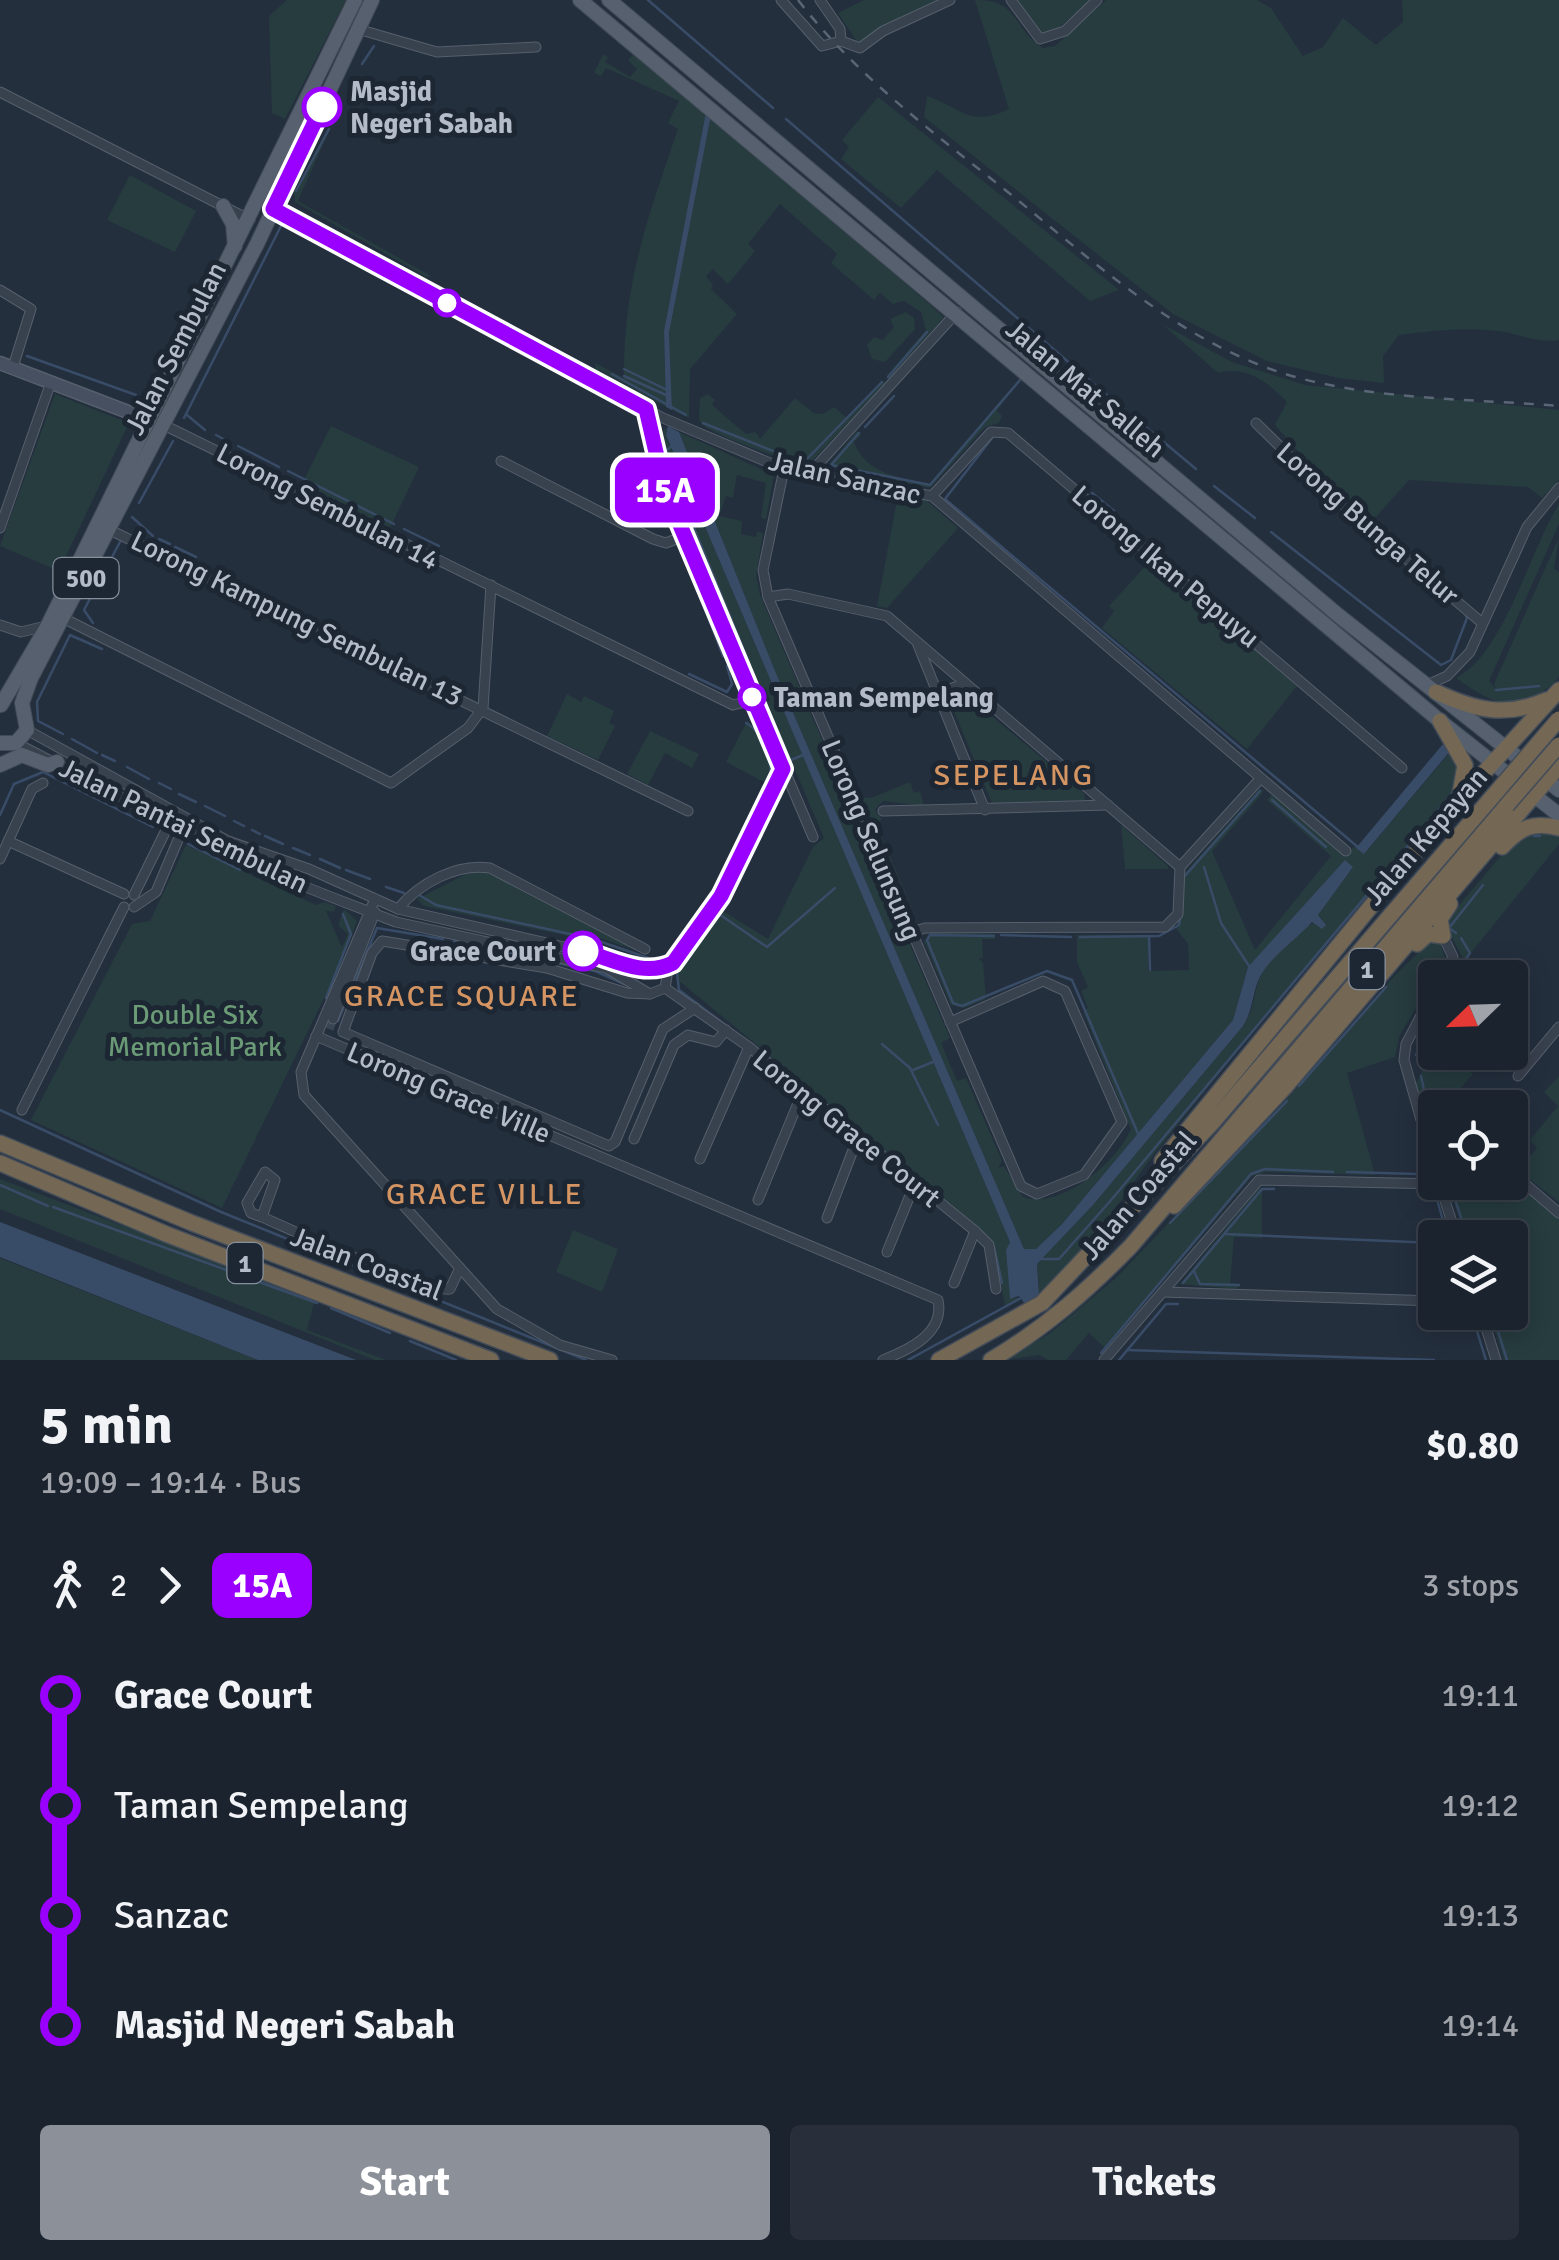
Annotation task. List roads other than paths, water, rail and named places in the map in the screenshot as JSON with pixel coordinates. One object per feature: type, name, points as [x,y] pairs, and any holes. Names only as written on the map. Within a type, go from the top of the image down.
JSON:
[{"type":"highway","points":[[1431,688],[1466,706],[1505,712],[1556,693]]},
{"type":"highway","points":[[1102,1236],[1450,810],[1556,693]]},
{"type":"highway","name":"Jalan Kepayan","points":[[1212,1123],[1559,719]]},
{"type":"highway","points":[[1440,721],[1465,765],[1466,780],[1450,810]]},
{"type":"highway","name":"Jalan Kepayan","points":[[1226,1133],[1559,745]]},
{"type":"highway","points":[[1131,1246],[1151,1232],[1286,1086],[1559,766]]},
{"type":"highway","points":[[1476,865],[1489,861],[1519,829],[1533,825],[1559,828]]},
{"type":"highway","points":[[1399,954],[1428,934],[1443,936],[1440,919],[1451,903],[1448,896]]},
{"type":"highway","name":"Jalan Coastal","points":[[939,1360],[1042,1303],[1212,1123]]},
{"type":"highway","name":"Jalan Coastal","points":[[991,1360],[1042,1329],[1131,1246],[1226,1133]]},
{"type":"highway","name":"Jalan Coastal","points":[[0,1142],[192,1223],[550,1360]]},
{"type":"highway","name":"Jalan Coastal","points":[[0,1163],[166,1234],[491,1360]]},
{"type":"main road","points":[[357,0],[354,16],[361,30]]},
{"type":"main road","name":"Jalan Sembulan","points":[[1,705],[156,422],[219,281],[357,0]]},
{"type":"main road","name":"Jalan Sembulan","points":[[156,422],[171,410],[256,244],[372,0]]},
{"type":"main road","name":"Jalan Mat Salleh","points":[[580,0],[1440,721],[1559,815]]},
{"type":"main road","name":"Jalan Mat Salleh","points":[[609,0],[1184,488],[1559,790]]},
{"type":"main road","points":[[256,244],[250,220],[263,213],[282,184]]},
{"type":"main road","points":[[222,206],[233,224],[234,251]]},
{"type":"main road","points":[[219,281],[242,271]]},
{"type":"main road","name":"Jalan Sembulan","points":[[26,723],[24,694],[157,440],[156,422]]},
{"type":"main road","name":"500","points":[[0,762],[9,743],[26,723],[17,706],[1,705]]},
{"type":"main road","points":[[0,762],[22,755],[48,765],[57,762]]},
{"type":"street","points":[[780,0],[822,46],[841,41],[860,48],[883,31],[950,0]]},
{"type":"street","points":[[820,0],[840,29],[841,41]]},
{"type":"street","points":[[1011,0],[1040,39],[1064,31],[1097,0]]},
{"type":"street","points":[[361,30],[437,52],[536,47]]},
{"type":"street","points":[[0,92],[250,220]]},
{"type":"street","name":"Jalan Sanzac","points":[[273,209],[646,409],[784,469],[932,496],[1346,852]]},
{"type":"street","points":[[0,290],[32,309],[6,365],[156,422]]},
{"type":"street","points":[[811,472],[956,312]]},
{"type":"street","points":[[0,528],[51,382]]},
{"type":"street","points":[[646,409],[664,487],[813,837]]},
{"type":"street","name":"Lorong Sembulan 14","points":[[156,422],[733,705],[753,700]]},
{"type":"street","name":"Lorong Bunga Telur","points":[[1256,423],[1314,480],[1481,622]]},
{"type":"street","name":"Lorong Ikan Pepuyu","points":[[932,496],[991,432],[1008,433],[1402,768]]},
{"type":"street","points":[[501,461],[653,539],[666,543],[684,536]]},
{"type":"street","name":"Lorong Selunsung","points":[[784,469],[763,570],[768,597],[912,932],[950,1022],[1016,1176],[1021,1186],[1038,1194],[1084,1175],[1122,1122],[1065,991],[1043,981],[950,1022]]},
{"type":"street","points":[[1431,688],[1460,666],[1527,527],[1559,488]]},
{"type":"street","name":"Lorong Kampung Sembulan 13","points":[[110,530],[483,708],[688,811]]},
{"type":"street","points":[[65,620],[384,782],[406,776],[468,728],[483,708],[492,585]]},
{"type":"street","points":[[768,597],[788,594],[878,612],[1180,867]]},
{"type":"street","points":[[0,625],[29,639],[31,655]]},
{"type":"street","points":[[21,632],[48,625]]},
{"type":"street","points":[[917,642],[985,810]]},
{"type":"street","points":[[941,702],[946,690],[965,684]]},
{"type":"street","name":"Jalan Pantai Sembulan","points":[[26,723],[228,841],[309,869],[375,900],[398,909],[567,947],[632,968],[649,968]]},
{"type":"street","name":"Jalan Pantai Sembulan","points":[[9,743],[57,762],[258,868],[371,912],[606,968],[641,986]]},
{"type":"street","points":[[650,994],[641,986],[642,973],[649,968],[661,969],[684,950],[721,896],[783,769]]},
{"type":"street","points":[[912,932],[925,928],[1165,927],[1178,914],[1180,867],[1260,779]]},
{"type":"street","points":[[0,859],[32,789],[44,783]]},
{"type":"street","points":[[883,811],[1108,805]]},
{"type":"street","points":[[22,1110],[129,907],[129,895],[169,823],[180,815],[184,830],[156,892],[129,907]]},
{"type":"street","points":[[8,841],[129,895]]},
{"type":"street","points":[[228,841],[254,854],[258,868]]},
{"type":"street","points":[[398,909],[430,882],[472,865],[490,868],[645,949]]},
{"type":"street","points":[[320,1038],[375,900]]},
{"type":"street","points":[[440,931],[460,952]]},
{"type":"street","points":[[1443,936],[1451,960]]},
{"type":"street","points":[[661,969],[667,976],[665,988],[650,994],[627,993],[547,968],[382,941],[372,953],[343,1032],[608,1146],[615,1142],[664,1029],[694,1008]]},
{"type":"street","name":"Lorong Grace Court","points":[[665,988],[749,1047],[974,1231],[989,1245],[996,1289]]},
{"type":"street","points":[[320,1038],[331,1024],[334,1004]]},
{"type":"street","points":[[1418,1021],[1406,1044],[1408,1075],[1418,1113]]},
{"type":"street","points":[[1518,1076],[1559,1026]]},
{"type":"street","points":[[634,1139],[674,1045],[688,1035],[716,1042],[726,1030]]},
{"type":"street","name":"Lorong Grace Ville","points":[[612,1360],[560,1345],[513,1320],[460,1268],[304,1095],[300,1072],[320,1038],[938,1300],[939,1308],[921,1343],[882,1360]]},
{"type":"street","points":[[700,1159],[749,1047]]},
{"type":"street","points":[[758,1200],[803,1091]]},
{"type":"street","points":[[827,1218],[858,1137]]},
{"type":"street","points":[[262,1218],[276,1180],[268,1172],[260,1174],[247,1206],[262,1218],[442,1291],[450,1289],[460,1268]]},
{"type":"street","points":[[1104,1360],[1258,1180],[1418,1183]]},
{"type":"street","points":[[887,1252],[915,1183]]},
{"type":"street","points":[[1528,1186],[1559,1213]]},
{"type":"street","points":[[954,1283],[974,1231]]},
{"type":"street","points":[[1163,1292],[1418,1300]]},
{"type":"street","points":[[1487,1330],[1496,1360]]},
{"type":"water","points":[[706,112],[711,115],[669,333],[672,410],[666,407],[664,331]]},
{"type":"water","points":[[668,426],[679,432],[773,666],[1024,1249],[1036,1249],[1062,1224],[1233,1020],[1248,967],[1345,860],[1353,867],[1318,915],[1326,925],[1322,929],[1312,922],[1268,965],[1259,979],[1243,1026],[1093,1205],[1037,1264],[1039,1296],[1025,1304],[1019,1296],[1010,1299],[1006,1250],[1010,1242],[666,435]]},
{"type":"water","points":[[1443,744],[1451,750],[1364,854],[1356,848]]},
{"type":"water","points":[[0,1222],[356,1360],[258,1360],[0,1257]]},
{"type":"waterway","points":[[648,0],[773,108]]},
{"type":"waterway","points":[[362,64],[374,46]]},
{"type":"waterway","points":[[786,119],[1130,415]]},
{"type":"waterway","points":[[296,191],[329,129]]},
{"type":"waterway","points":[[184,418],[282,224],[303,236]]},
{"type":"waterway","points":[[888,377],[927,332]]},
{"type":"waterway","points":[[27,356],[136,395],[133,401]]},
{"type":"waterway","points":[[624,369],[667,390]]},
{"type":"waterway","points":[[612,374],[686,415]]},
{"type":"waterway","points":[[624,376],[668,396]]},
{"type":"waterway","points":[[859,433],[831,465],[930,485],[1020,380]]},
{"type":"waterway","points":[[703,423],[803,463],[882,382]]},
{"type":"waterway","points":[[865,427],[894,396]]},
{"type":"waterway","points":[[187,415],[205,430]]},
{"type":"waterway","points":[[1141,423],[1196,469]]},
{"type":"waterway","points":[[216,435],[227,441]]},
{"type":"waterway","points":[[992,438],[945,499],[1359,848]]},
{"type":"waterway","points":[[139,503],[173,441]]},
{"type":"waterway","points":[[673,445],[667,450],[674,479],[754,675]]},
{"type":"waterway","points":[[238,446],[279,467]]},
{"type":"waterway","points":[[288,471],[394,524]]},
{"type":"waterway","points":[[1214,486],[1255,518]]},
{"type":"waterway","points":[[1092,493],[1114,511]]},
{"type":"waterway","points":[[1324,495],[1346,513]]},
{"type":"waterway","points":[[132,517],[153,536]]},
{"type":"waterway","points":[[404,529],[439,546]]},
{"type":"waterway","points":[[1271,532],[1441,665],[1451,660],[1467,618],[1465,612]]},
{"type":"waterway","points":[[159,539],[170,544]]},
{"type":"waterway","points":[[93,623],[84,610],[120,542]]},
{"type":"waterway","points":[[175,547],[196,557]]},
{"type":"waterway","points":[[690,572],[697,589]]},
{"type":"waterway","points":[[701,599],[723,656]]},
{"type":"waterway","points":[[63,734],[38,721],[37,702],[70,635],[102,649]]},
{"type":"waterway","points":[[689,674],[727,692],[732,684],[727,666]]},
{"type":"waterway","points":[[1496,690],[1539,686]]},
{"type":"waterway","points":[[746,723],[766,750],[768,782]]},
{"type":"waterway","points":[[72,739],[97,753]]},
{"type":"waterway","points":[[102,755],[115,761]]},
{"type":"waterway","points":[[791,760],[803,755]]},
{"type":"waterway","points":[[127,767],[149,779]]},
{"type":"waterway","points":[[0,815],[14,784],[43,772],[153,827]]},
{"type":"waterway","points":[[159,783],[171,789]]},
{"type":"waterway","points":[[1183,878],[1260,791]]},
{"type":"waterway","points":[[1040,1259],[1059,1259],[1454,791]]},
{"type":"waterway","points":[[179,794],[196,802]]},
{"type":"waterway","points":[[1272,800],[1326,847]]},
{"type":"waterway","points":[[205,806],[225,816]]},
{"type":"waterway","points":[[234,821],[244,826]]},
{"type":"waterway","points":[[252,830],[260,834]]},
{"type":"waterway","points":[[265,836],[283,844]]},
{"type":"waterway","points":[[1534,836],[1540,836]]},
{"type":"waterway","points":[[188,844],[240,870]]},
{"type":"waterway","points":[[293,848],[310,855]]},
{"type":"waterway","points":[[320,859],[340,868]]},
{"type":"waterway","points":[[1204,867],[1221,923],[1251,969]]},
{"type":"waterway","points":[[346,870],[370,879]]},
{"type":"waterway","points":[[1456,933],[1449,928],[1483,885]]},
{"type":"waterway","points":[[386,887],[404,893]]},
{"type":"waterway","points":[[701,940],[719,914],[767,947],[835,888]]},
{"type":"waterway","points":[[419,895],[436,905],[584,937]]},
{"type":"waterway","points":[[1080,937],[1159,936],[1179,925],[1183,900]]},
{"type":"waterway","points":[[326,998],[351,934],[343,914]]},
{"type":"waterway","points":[[338,1021],[377,928],[443,939]]},
{"type":"waterway","points":[[994,936],[930,935],[927,940],[953,1003],[962,1006],[1047,971],[1072,980],[1139,1136]]},
{"type":"waterway","points":[[1001,935],[1071,937]]},
{"type":"waterway","points":[[1149,936],[1150,970]]},
{"type":"waterway","points":[[1461,938],[1470,953],[1466,959]]},
{"type":"waterway","points":[[593,939],[651,959],[668,956]]},
{"type":"waterway","points":[[454,941],[595,971],[624,984]]},
{"type":"waterway","points":[[695,949],[677,973],[679,990],[740,1036]]},
{"type":"waterway","points":[[1299,1086],[1386,987]]},
{"type":"waterway","points":[[882,1044],[910,1068],[938,1125]]},
{"type":"waterway","points":[[1416,1055],[1418,1051]]},
{"type":"waterway","points":[[913,1070],[933,1062]]},
{"type":"waterway","points":[[1421,1076],[1424,1090]]},
{"type":"waterway","points":[[1170,1223],[1287,1101]]},
{"type":"waterway","points":[[0,1110],[221,1212],[586,1360]]},
{"type":"waterway","points":[[1101,1353],[1251,1174],[1265,1169],[1333,1172]]},
{"type":"waterway","points":[[1347,1172],[1417,1174]]},
{"type":"waterway","points":[[0,1185],[48,1206]]},
{"type":"waterway","points":[[1183,1283],[1262,1189],[1274,1189]]},
{"type":"waterway","points":[[1437,1200],[1443,1220]]},
{"type":"waterway","points":[[1455,1200],[1462,1220]]},
{"type":"waterway","points":[[53,1207],[317,1303]]},
{"type":"waterway","points":[[1225,1234],[1418,1242]]},
{"type":"waterway","points":[[994,1247],[1002,1283]]},
{"type":"waterway","points":[[1194,1271],[1200,1284],[1239,1285]]},
{"type":"waterway","points":[[908,1360],[1021,1298]]},
{"type":"waterway","points":[[1119,1360],[1166,1304],[1178,1304]]},
{"type":"waterway","points":[[331,1308],[390,1333]]},
{"type":"waterway","points":[[1477,1330],[1486,1360]]},
{"type":"waterway","points":[[1498,1330],[1507,1360]]},
{"type":"waterway","points":[[410,1341],[456,1360]]},
{"type":"waterway","points":[[1127,1350],[1434,1360]]},
{"type":"tunnel","points":[[329,1029],[333,1019]]},
{"type":"railway","points":[[798,0],[844,53],[922,123],[1108,274],[1220,347],[1260,365],[1334,386],[1397,395],[1559,406]]},
{"type":"place","name":"Masjid Negeri Sabah","points":[[322,107]]},
{"type":"place","name":"Taman Sempelang","points":[[752,697]]},
{"type":"place","name":"Grace Court","points":[[583,951]]},
{"type":"district","name":"SEPELANG","points":[[1014,775]]},
{"type":"district","name":"GRACE SQUARE","points":[[462,996]]},
{"type":"district","name":"GRACE VILLE","points":[[485,1194]]},
{"type":"park label","name":"Double Six Memorial Park","points":[[195,1030]]}]
